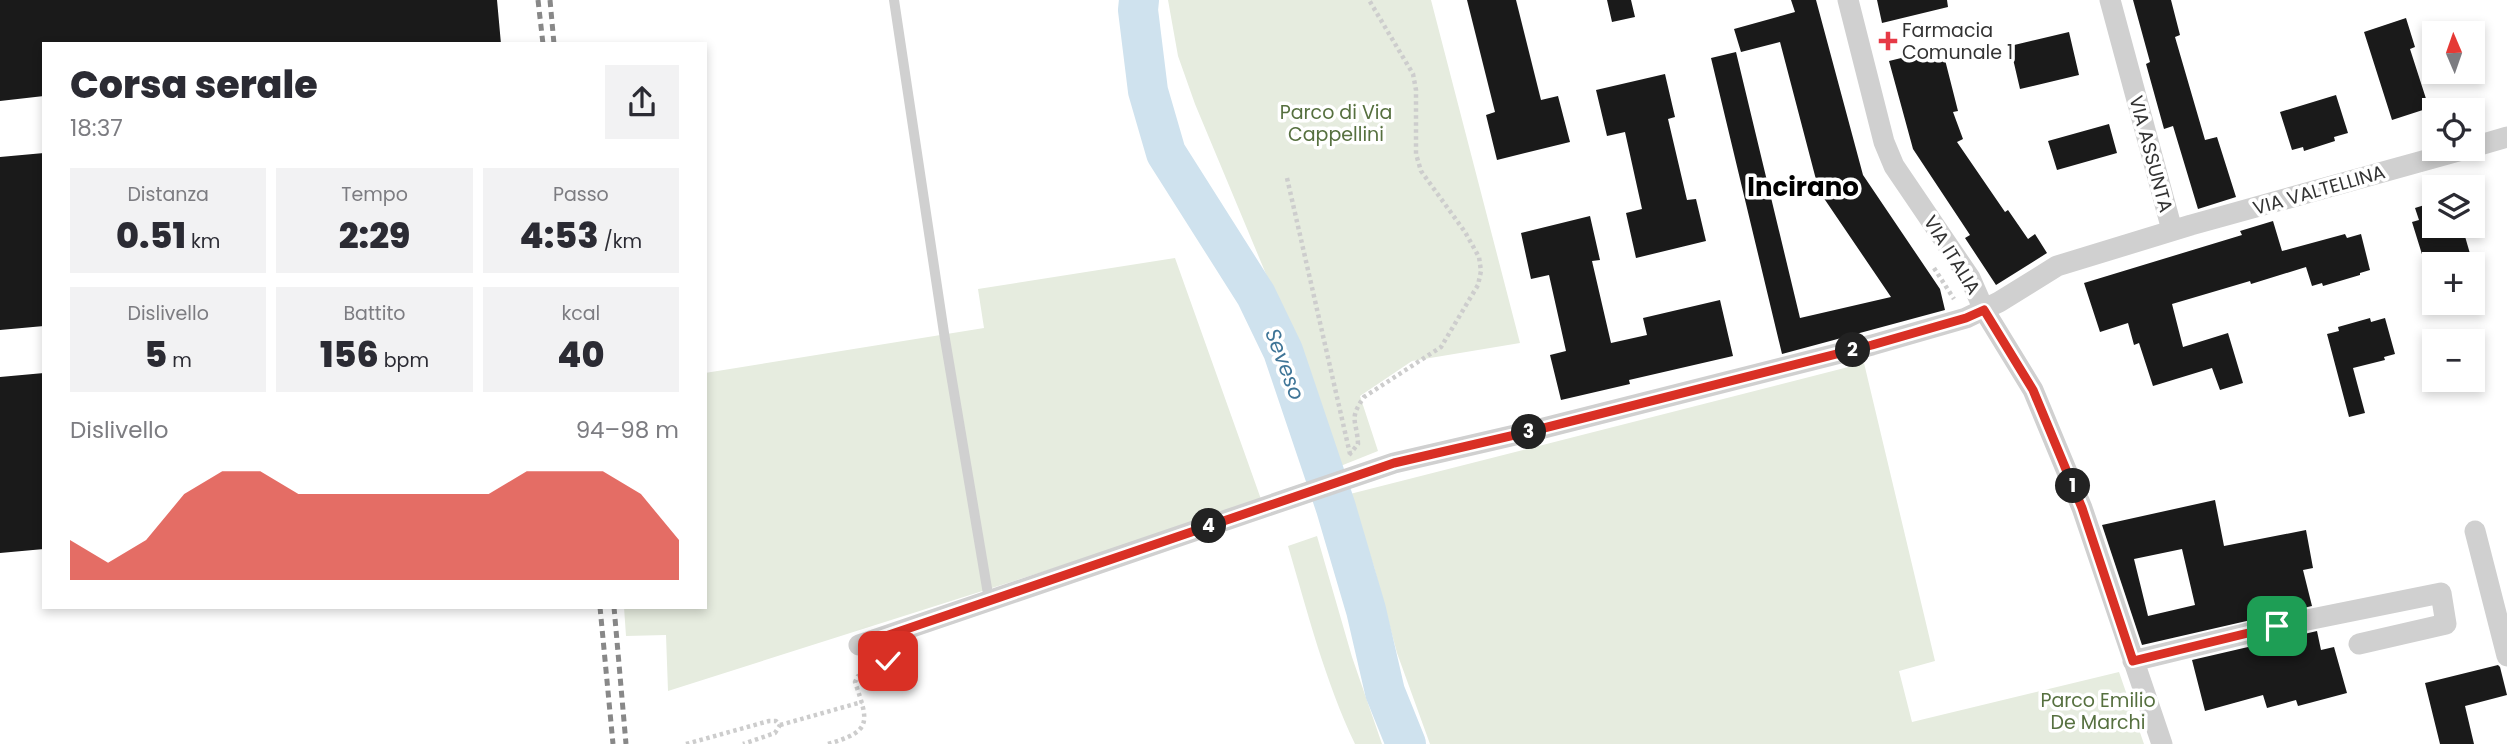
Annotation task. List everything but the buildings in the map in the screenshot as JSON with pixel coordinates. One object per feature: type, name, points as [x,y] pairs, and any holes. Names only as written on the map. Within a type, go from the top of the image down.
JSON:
[{"type":"street","name":"VIA ITALIA","points":[[1849,0],[1884,142],[1894,166],[1970,278],[1984,310],[2033,390],[2082,508],[2162,744]]},
{"type":"street","name":"VIA ASSUNTA","points":[[859,645],[1394,463],[1872,345],[1966,318],[2057,266],[2172,230],[2110,0]]},
{"type":"street","points":[[2485,143],[2507,137]]},
{"type":"street","name":"VIA VALTELLINA","points":[[2172,230],[2422,161]]},
{"type":"street","points":[[2474,531],[2507,656]]},
{"type":"street","points":[[2133,661],[2300,621],[2441,593],[2446,625],[2359,644]]},
{"type":"lane","points":[[894,0],[944,333],[989,600]]},
{"type":"path","points":[[1343,458],[1358,444],[1353,421],[1360,403],[1374,390],[1441,347],[1478,285],[1481,271],[1479,257],[1465,232],[1421,172],[1416,154],[1416,90],[1413,74],[1369,0]]},
{"type":"path","points":[[1287,178],[1350,454]]},
{"type":"path","points":[[828,744],[851,737],[860,731],[864,723],[862,702],[855,682],[858,676],[885,666],[888,661],[880,638]]},
{"type":"path","points":[[743,744],[775,733],[780,725],[862,702]]},
{"type":"path","points":[[686,744],[769,721],[776,721],[780,725]]},
{"type":"green space","name":"Parco di Via Cappellini","points":[[1168,0],[1431,0],[1520,343],[1412,361],[1360,396],[1378,451],[1338,467],[1281,310],[1195,104],[1178,56]]},
{"type":"green space","points":[[1175,258],[1262,502],[668,691],[666,635],[626,636],[624,609],[707,609],[707,373],[984,328],[978,289]]},
{"type":"green space","name":"Parco Emilio De Marchi","points":[[1864,363],[1935,661],[1899,671],[1912,722],[2119,672],[2144,744],[1430,744],[1397,653],[1374,567],[1350,494]]},
{"type":"green space","points":[[1317,536],[1352,657],[1382,744],[1355,744],[1318,647],[1288,546]]},
{"type":"waterway","name":"Seveso","points":[[1139,0],[1148,91],[1166,153],[1256,295],[1283,351],[1336,508],[1366,610],[1385,692],[1406,744]]},
{"type":"railway","points":[[538,0],[543,42]]},
{"type":"railway","points":[[550,0],[554,42]]},
{"type":"railway","points":[[600,609],[613,744]]},
{"type":"railway","points":[[614,609],[626,744]]},
{"type":"place","name":"Farmacia Comunale 1","points":[[1888,41]]},
{"type":"district","name":"Incirano","points":[[1803,187]]},
{"type":"route","points":[[888,661],[880,638],[1394,463],[1872,345],[1966,318],[1984,310],[2033,390],[2082,508],[2133,661],[2277,626]]}]
